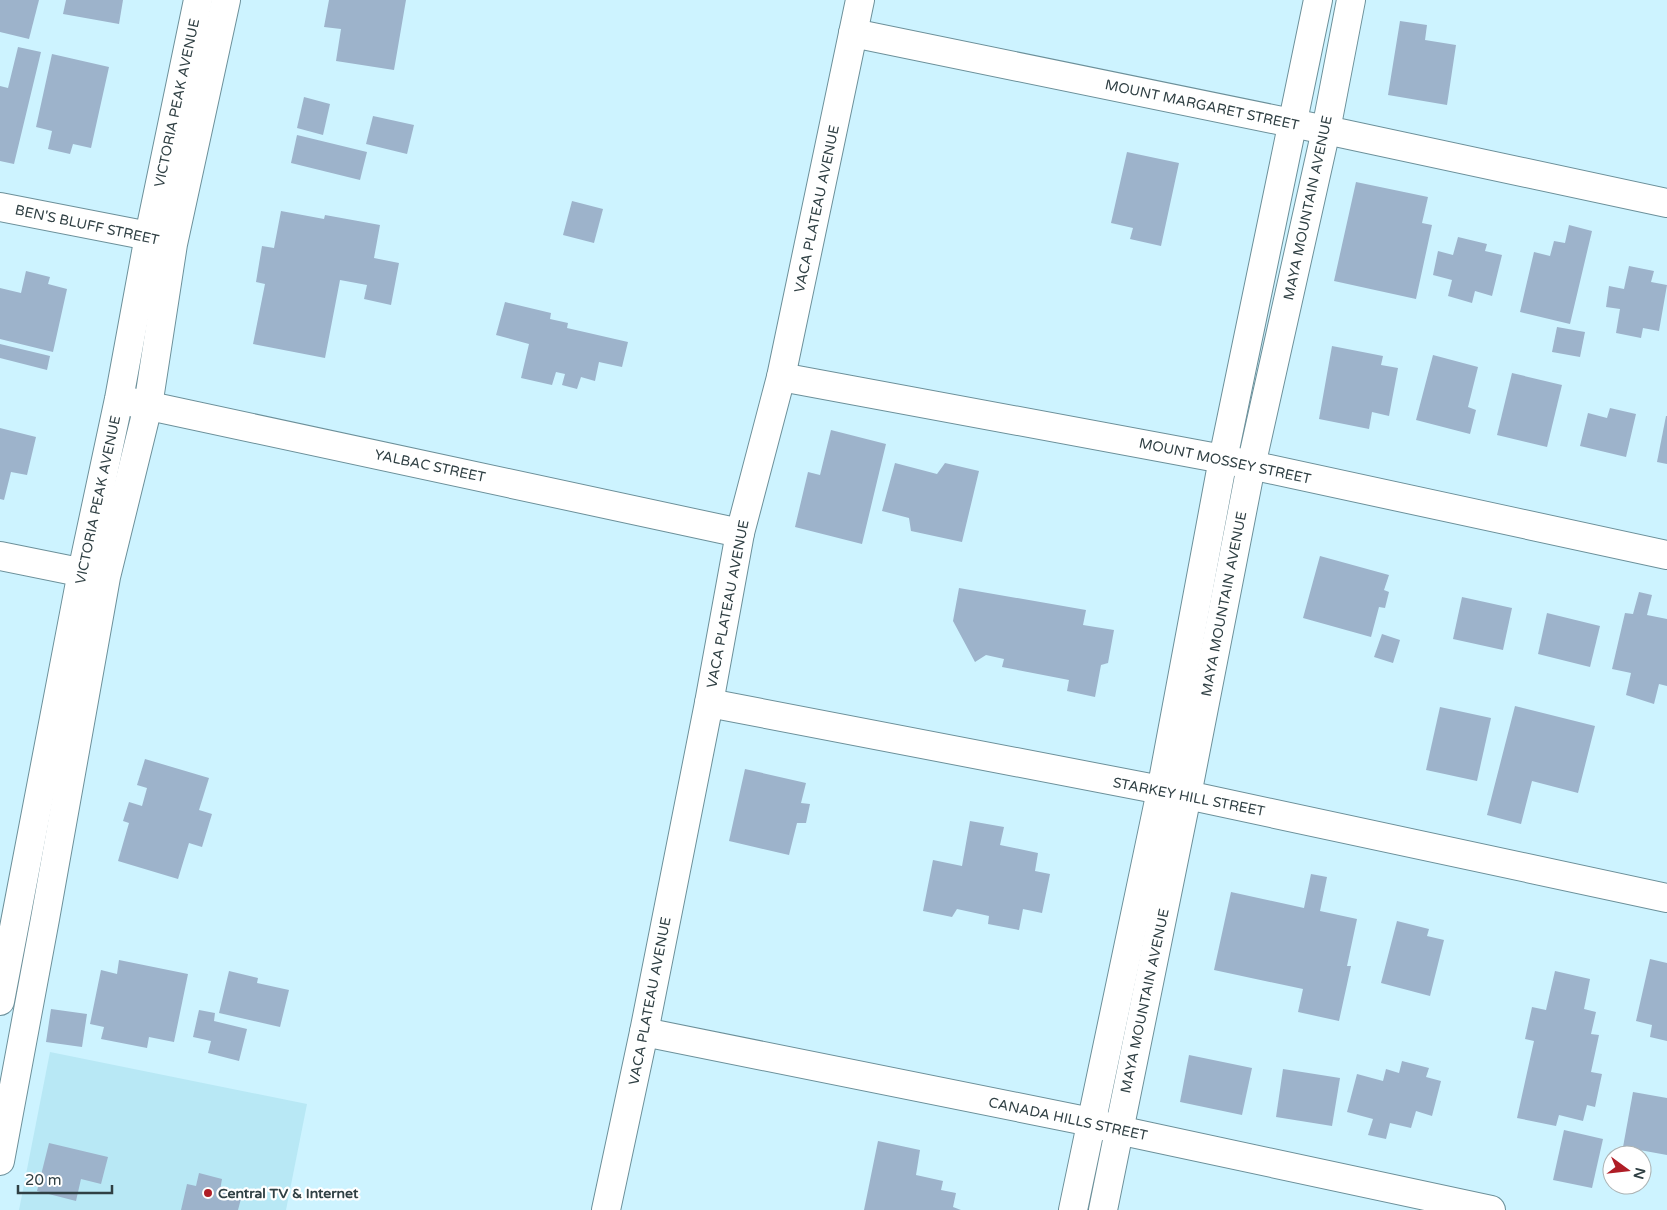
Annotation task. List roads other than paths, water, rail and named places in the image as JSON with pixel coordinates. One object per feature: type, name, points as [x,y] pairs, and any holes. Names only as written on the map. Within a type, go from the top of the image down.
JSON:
[{"type":"street","name":"VICTORIA PEAK AVENUE","points":[[0,1001],[9,910],[94,574],[119,399],[161,240],[198,0]]},
{"type":"street","points":[[0,1161],[45,919],[94,574],[148,406],[161,240],[226,0]]},
{"type":"street","name":"VACA PLATEAU AVENUE","points":[[606,1210],[644,1032],[709,703],[740,533],[781,377],[860,0]]},
{"type":"street","name":"MAYA MOUNTAIN AVENUE","points":[[1103,1210],[1174,793],[1223,459],[1318,0]]},
{"type":"street","name":"MAYA MOUNTAIN AVENUE","points":[[1073,1210],[1091,1122],[1174,793],[1251,466],[1326,130],[1351,0]]},
{"type":"street","name":"MOUNT MARGARET STREET","points":[[853,33],[1667,202]]},
{"type":"street","name":"BEN'S BLUFF STREET","points":[[0,207],[161,240]]},
{"type":"street","name":"MOUNT MOSSEY STREET","points":[[781,377],[1223,459],[1667,555]]},
{"type":"street","name":"YALBAC STREET","points":[[119,399],[740,533]]},
{"type":"street","points":[[0,556],[94,574]]},
{"type":"street","name":"STARKEY HILL STREET","points":[[709,703],[1174,793],[1667,898]]},
{"type":"street","points":[[9,910],[45,919]]},
{"type":"street","name":"CANADA HILLS STREET","points":[[644,1032],[1091,1122],[1118,1130],[1491,1210]]},
{"type":"place","name":"Central TV & Internet","points":[[208,1193]]}]
